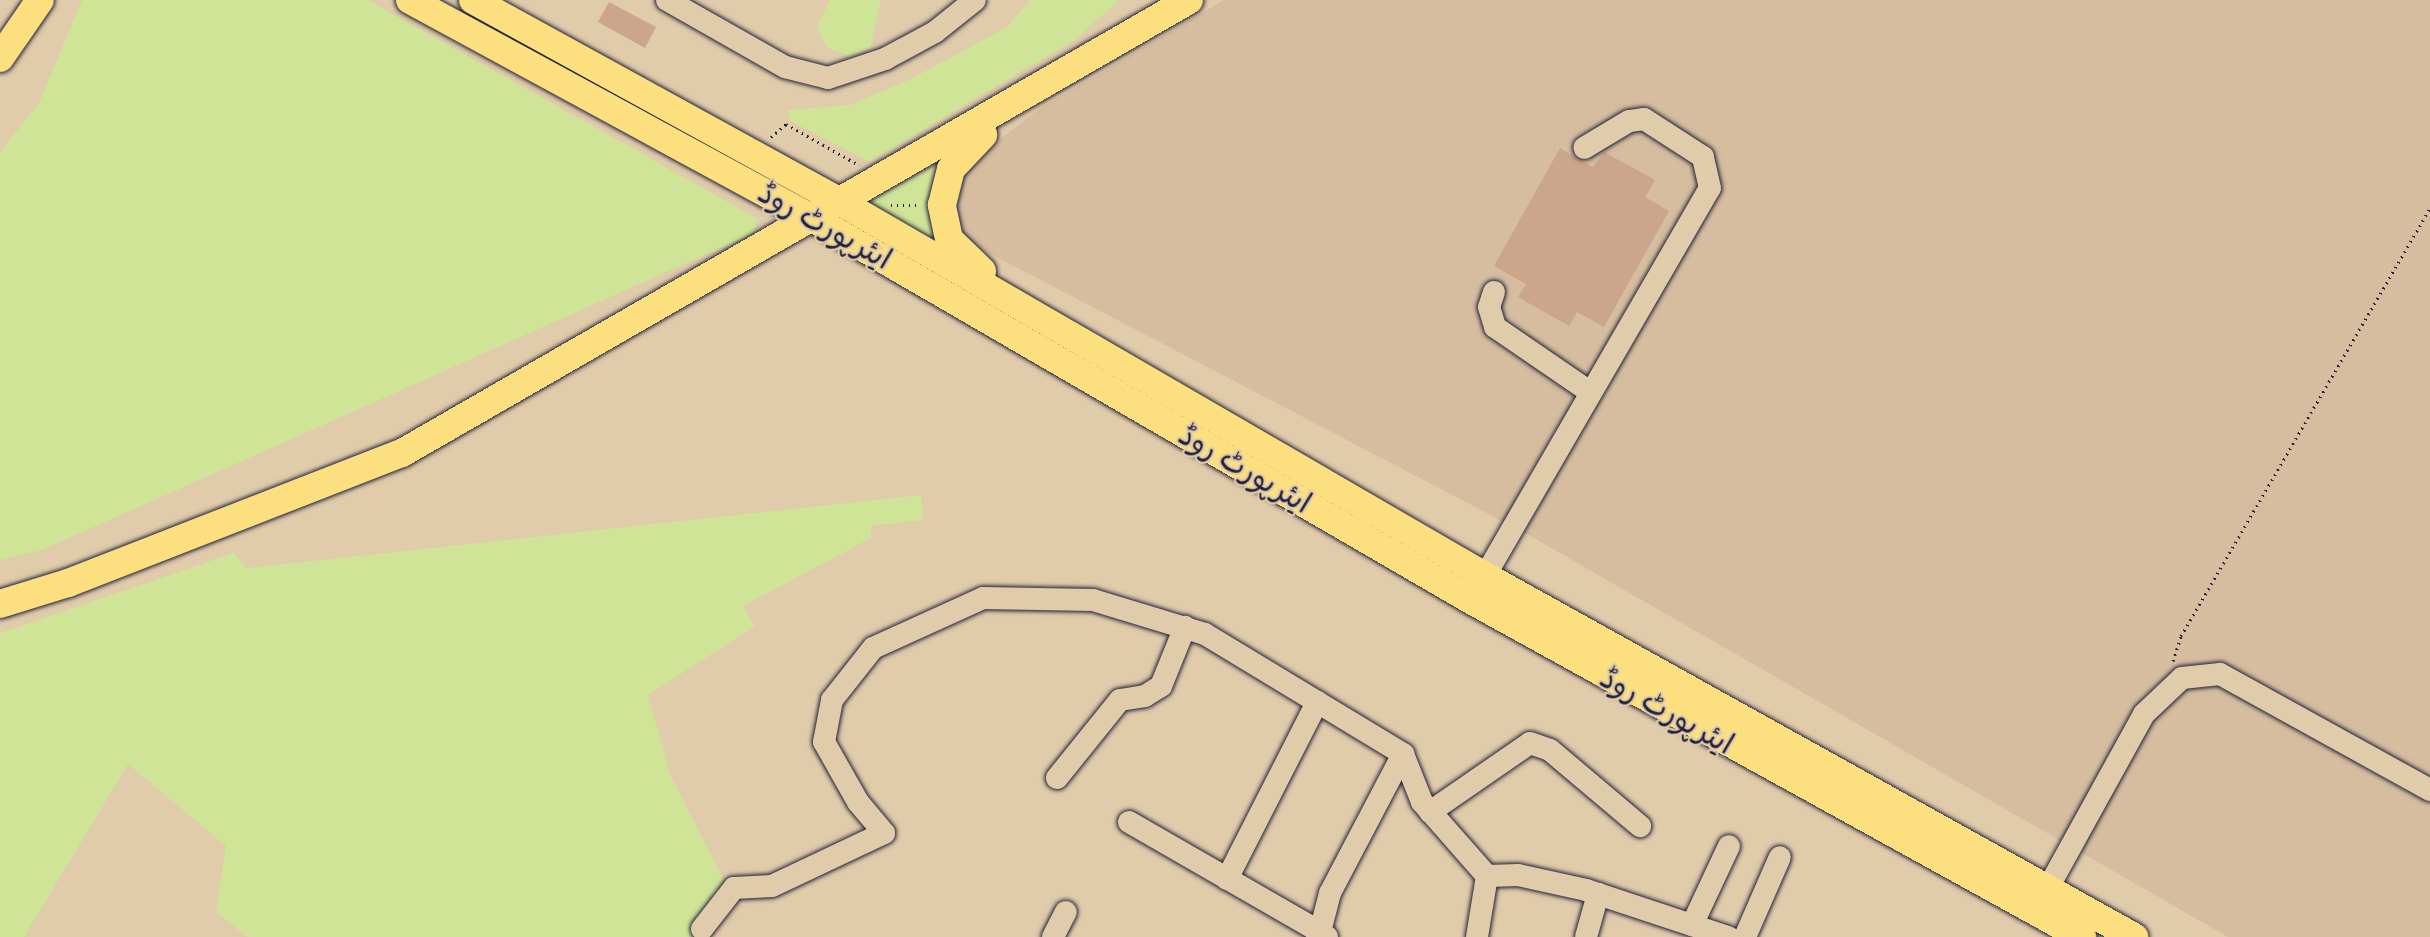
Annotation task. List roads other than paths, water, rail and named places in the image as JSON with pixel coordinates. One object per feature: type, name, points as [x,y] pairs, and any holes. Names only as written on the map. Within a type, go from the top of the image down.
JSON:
[{"type":"main road","name":"ایئرپورٹ روڈ","points":[[410,0],[814,219],[1478,588],[2082,937]]},
{"type":"main road","name":"ایئرپورٹ روڈ","points":[[473,0],[842,203],[1039,318],[1478,588],[2048,888],[2133,937]]},
{"type":"main road","points":[[0,604],[68,583],[402,453],[842,203],[1190,0]]},
{"type":"main road","points":[[0,58],[33,6]]},
{"type":"main road","points":[[1039,318],[1009,286],[962,257],[949,239],[942,205],[957,157],[1051,82]]},
{"type":"street","points":[[667,0],[786,67],[828,78],[885,59],[935,32],[975,0]]},
{"type":"street","points":[[1094,56],[1113,30],[1161,0]]},
{"type":"street","points":[[1478,588],[1710,189],[1710,173],[1703,157],[1685,142],[1644,119],[1629,120],[1584,148]]},
{"type":"street","points":[[1494,292],[1489,307],[1500,332],[1590,392]]},
{"type":"street","points":[[702,929],[734,888],[772,886],[885,833],[858,802],[824,742],[832,700],[873,648],[983,598],[1093,600],[1205,634],[1403,754],[1430,812],[1487,876]]},
{"type":"street","points":[[1057,778],[1120,700],[1145,696],[1161,686],[1185,627]]},
{"type":"street","points":[[2048,888],[2144,714],[2163,692],[2182,678],[2220,674],[2430,790]]},
{"type":"street","points":[[1227,879],[1317,702]]},
{"type":"street","points":[[1430,812],[1530,743],[1550,750],[1640,826]]},
{"type":"street","points":[[1129,822],[1322,935],[1330,893],[1403,754]]},
{"type":"street","points":[[1692,925],[1730,846]]},
{"type":"street","points":[[1745,937],[1780,857]]},
{"type":"street","points":[[1487,876],[1518,875],[1598,894],[1728,937]]},
{"type":"street","points":[[1477,937],[1487,876]]},
{"type":"street","points":[[1586,937],[1598,894]]},
{"type":"street","points":[[1053,937],[1066,912]]}]
